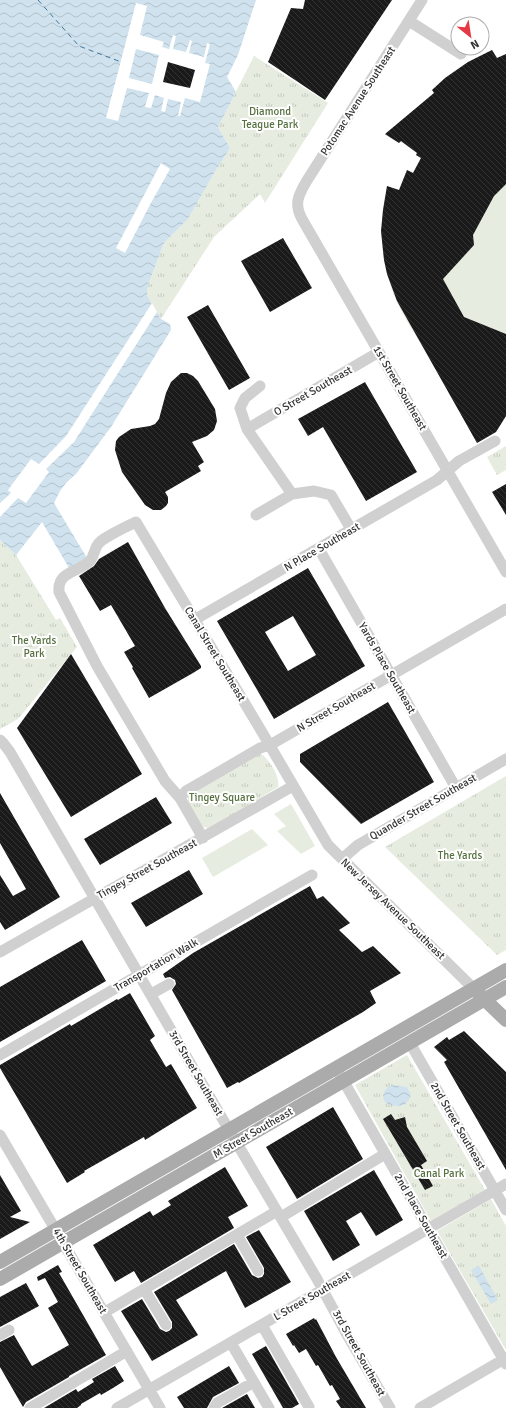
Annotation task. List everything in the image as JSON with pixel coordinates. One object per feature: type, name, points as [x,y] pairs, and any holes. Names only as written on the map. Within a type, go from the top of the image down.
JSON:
[{"type":"main road","name":"M Street Southeast","points":[[0,1262],[506,970]]},
{"type":"main road","name":"M Street Southeast","points":[[0,1279],[506,987]]},
{"type":"main road","name":"New Jersey Avenue Southeast","points":[[474,989],[506,1020]]},
{"type":"street","name":"Potomac Avenue Southeast","points":[[297,204],[301,191],[306,182],[409,21],[420,1]]},
{"type":"street","points":[[409,21],[450,47]]},
{"type":"street","name":"1st Street Southeast","points":[[297,204],[302,219],[506,572]]},
{"type":"street","name":"O Street Southeast","points":[[247,429],[379,352]]},
{"type":"street","points":[[260,386],[245,398],[240,408],[247,429],[292,494]]},
{"type":"street","name":"N Place Southeast","points":[[194,620],[436,480],[448,472],[459,461],[495,441]]},
{"type":"street","points":[[256,515],[292,494],[314,491],[331,495],[351,529]]},
{"type":"street","name":"Canal Street Southeast","points":[[180,798],[165,781],[97,666],[59,592],[58,586],[63,577],[89,562],[93,556],[94,550],[100,542],[136,522],[294,786]]},
{"type":"street","name":"Yards Place Southeast","points":[[318,549],[456,788]]},
{"type":"street","name":"N Street Southeast","points":[[180,798],[186,791],[257,750],[270,746],[506,609]]},
{"type":"street","name":"3rd Street Southeast","points":[[0,740],[10,752],[140,974],[390,1408]]},
{"type":"street","name":"Quander Street Southeast","points":[[342,859],[358,845],[506,759]]},
{"type":"street","name":"Tingey Street Southeast","points":[[0,952],[294,786]]},
{"type":"street","name":"New Jersey Avenue Southeast","points":[[294,786],[325,840],[342,859],[474,989]]},
{"type":"street","points":[[180,798],[202,838]]},
{"type":"street","name":"Transportation Walk","points":[[0,1055],[312,875]]},
{"type":"street","points":[[151,994],[168,984]]},
{"type":"street","name":"2nd Street Southeast","points":[[410,1043],[506,1210]]},
{"type":"street","name":"2nd Place Southeast","points":[[336,1068],[505,1360]]},
{"type":"street","name":"4th Street Southeast","points":[[0,1135],[160,1408]]},
{"type":"street","points":[[105,1312],[237,1235],[279,1214],[385,1154]]},
{"type":"street","name":"L Street Southeast","points":[[117,1408],[506,1184]]},
{"type":"street","points":[[237,1235],[258,1271]]},
{"type":"street","points":[[144,1289],[166,1326]]},
{"type":"street","points":[[262,1325],[309,1407]]},
{"type":"street","points":[[231,1343],[269,1408]]},
{"type":"street","points":[[30,1408],[127,1351]]},
{"type":"street","points":[[420,1408],[505,1360]]},
{"type":"street","points":[[214,1408],[217,1403],[254,1382]]},
{"type":"green space","points":[[492,50],[497,58],[506,54],[506,416],[496,432],[477,443],[396,300],[384,258],[382,244],[382,215],[387,186],[399,190],[407,170],[413,172],[421,158],[416,155],[417,153],[401,142],[399,143],[385,135],[434,93],[432,90],[446,78],[460,67],[480,56],[490,56],[490,51]]},
{"type":"green space","name":"Diamond Teague Park","points":[[254,56],[328,103],[265,203],[260,194],[214,237],[161,319],[147,295],[148,285],[164,243],[188,219],[230,148],[218,127]]},
{"type":"green space","points":[[506,446],[506,470],[497,475],[487,457]]},
{"type":"green space","name":"The Yards Park","points":[[0,540],[16,555],[56,620],[60,618],[77,647],[18,719],[0,729]]},
{"type":"green space","name":"Tingey Square","points":[[259,753],[266,758],[276,773],[278,778],[278,787],[213,827],[203,827],[188,803],[188,795]]},
{"type":"green space","name":"The Yards","points":[[506,776],[506,950],[497,955],[385,847]]},
{"type":"green space","points":[[291,804],[315,846],[301,854],[277,831],[286,826],[274,814]]},
{"type":"green space","points":[[252,829],[268,845],[213,877],[202,858]]},
{"type":"green space","name":"Canal Park","points":[[407,1055],[485,1190],[431,1221],[355,1085]]},
{"type":"green space","name":"Canal Park","points":[[491,1199],[506,1226],[506,1350],[437,1231]]},
{"type":"water","points":[[0,0],[256,0],[238,55],[227,77],[236,92],[218,127],[230,148],[188,219],[164,243],[148,285],[147,295],[161,319],[170,324],[171,330],[111,427],[76,474],[60,491],[54,503],[87,558],[69,568],[42,522],[16,555],[0,540]]},
{"type":"water","points":[[394,1085],[407,1087],[411,1095],[409,1100],[404,1105],[390,1105],[383,1099],[386,1090]]},
{"type":"water","points":[[479,1266],[498,1300],[491,1304],[471,1270]]},
{"type":"pier","points":[[136,3],[147,6],[140,35],[164,42],[162,47],[169,49],[173,35],[176,36],[173,49],[186,52],[190,40],[192,41],[189,53],[204,57],[207,43],[210,44],[205,63],[210,64],[200,102],[185,98],[180,116],[178,116],[181,102],[168,99],[165,112],[161,111],[164,98],[155,95],[151,108],[145,107],[149,93],[127,88],[118,121],[106,118]],"holes":[[[136,49],[159,55],[152,84],[129,78]]]},
{"type":"pier","points":[[161,163],[170,169],[125,253],[116,248]]},
{"type":"pier","points":[[152,303],[157,312],[74,442],[46,469],[49,472],[26,503],[18,498],[0,517],[0,503],[11,493],[8,490],[31,459],[39,464],[66,436]]},
{"type":"building","points":[[305,0],[392,0],[325,100],[268,62],[291,8],[303,9]]},
{"type":"building","points":[[492,50],[497,58],[506,54],[506,184],[494,196],[473,235],[474,245],[443,279],[464,317],[506,334],[506,416],[496,432],[477,443],[397,301],[387,274],[381,231],[387,186],[399,190],[407,170],[413,173],[421,158],[416,155],[417,153],[401,141],[399,143],[385,134],[434,93],[432,90],[445,78],[468,62],[480,56],[490,56],[490,51]]},
{"type":"building","points":[[168,62],[195,70],[190,88],[163,82]]},
{"type":"building","points":[[283,238],[312,288],[270,312],[241,261]]},
{"type":"building","points":[[208,305],[250,378],[229,390],[187,317]]},
{"type":"building","points":[[181,373],[187,373],[198,381],[215,409],[217,421],[214,430],[207,436],[192,442],[204,462],[198,466],[201,471],[165,492],[168,497],[168,503],[166,506],[161,510],[153,510],[145,505],[122,472],[115,450],[116,441],[119,437],[131,429],[155,424],[159,419],[166,393],[171,382]]},
{"type":"building","points":[[365,382],[417,472],[366,501],[323,427],[308,436],[298,419]]},
{"type":"building","points":[[506,484],[506,515],[492,492]]},
{"type":"building","points":[[128,542],[165,608],[201,666],[201,668],[193,673],[149,698],[124,652],[135,646],[111,605],[100,611],[79,576],[94,566],[99,559]]},
{"type":"building","points":[[308,568],[365,666],[274,719],[217,621]],"holes":[[[293,616],[316,655],[288,671],[265,632]]]},
{"type":"building","points":[[71,654],[142,774],[71,817],[17,728]]},
{"type":"building","points":[[388,702],[434,782],[361,824],[300,762],[300,754]]},
{"type":"building","points":[[0,793],[60,897],[5,930],[0,922],[0,875],[13,896],[26,889],[0,843]]},
{"type":"building","points":[[156,797],[172,823],[100,865],[84,839]]},
{"type":"building","points":[[189,870],[203,894],[146,927],[131,903]]},
{"type":"building","points":[[310,886],[317,899],[323,896],[350,923],[339,930],[362,952],[373,946],[401,973],[370,991],[376,1003],[363,1012],[239,1083],[238,1082],[227,1088],[172,990],[176,984],[175,980],[170,977],[165,978],[163,974],[193,953]]},
{"type":"building","points":[[82,940],[106,981],[0,1042],[0,987]]},
{"type":"building","points":[[130,993],[155,1036],[150,1040],[166,1067],[171,1064],[197,1108],[145,1140],[144,1137],[84,1171],[85,1172],[67,1183],[0,1068],[0,1065],[70,1024],[71,1026]]},
{"type":"building","points":[[464,1031],[506,1072],[506,1170],[444,1062],[447,1060],[434,1047],[447,1037],[449,1040]]},
{"type":"building","points":[[333,1107],[363,1159],[297,1199],[266,1147]]},
{"type":"building","points":[[391,1114],[395,1120],[405,1117],[407,1127],[427,1161],[421,1165],[433,1186],[425,1190],[383,1119]]},
{"type":"building","points":[[225,1167],[248,1206],[228,1217],[234,1228],[141,1283],[134,1271],[115,1282],[93,1245],[150,1211],[153,1216],[171,1205],[168,1201]]},
{"type":"building","points":[[374,1170],[403,1220],[376,1236],[361,1212],[346,1221],[360,1245],[333,1261],[304,1211]]},
{"type":"building","points":[[0,1175],[21,1211],[10,1217],[30,1222],[0,1239]]},
{"type":"building","points":[[259,1230],[291,1282],[245,1308],[226,1271],[176,1300],[198,1335],[152,1361],[121,1311],[142,1299],[160,1329],[166,1332],[169,1331],[172,1328],[172,1322],[154,1292],[234,1244],[252,1275],[258,1278],[262,1277],[264,1274],[264,1268],[246,1237]]},
{"type":"building","points":[[58,1265],[62,1272],[59,1273],[106,1355],[26,1402],[23,1407],[0,1367],[0,1342],[14,1335],[32,1366],[69,1345],[48,1308],[58,1302],[45,1278],[38,1281],[37,1277]]},
{"type":"building","points":[[26,1283],[39,1306],[0,1327],[0,1297]]},
{"type":"building","points":[[314,1318],[315,1320],[316,1319],[366,1408],[341,1408],[336,1401],[340,1399],[332,1385],[330,1386],[318,1365],[316,1366],[306,1349],[299,1353],[286,1334]]},
{"type":"building","points":[[266,1346],[299,1404],[292,1408],[283,1408],[252,1354]]},
{"type":"building","points":[[115,1366],[124,1381],[113,1388],[101,1395],[100,1393],[77,1408],[44,1408],[76,1389],[78,1392],[94,1382],[92,1379]]},
{"type":"building","points":[[229,1366],[239,1383],[213,1397],[207,1408],[184,1408],[177,1397]]},
{"type":"building","points":[[247,1394],[255,1408],[222,1408]]},
{"type":"ferry route","points":[[38,0],[79,46],[121,62]]}]
